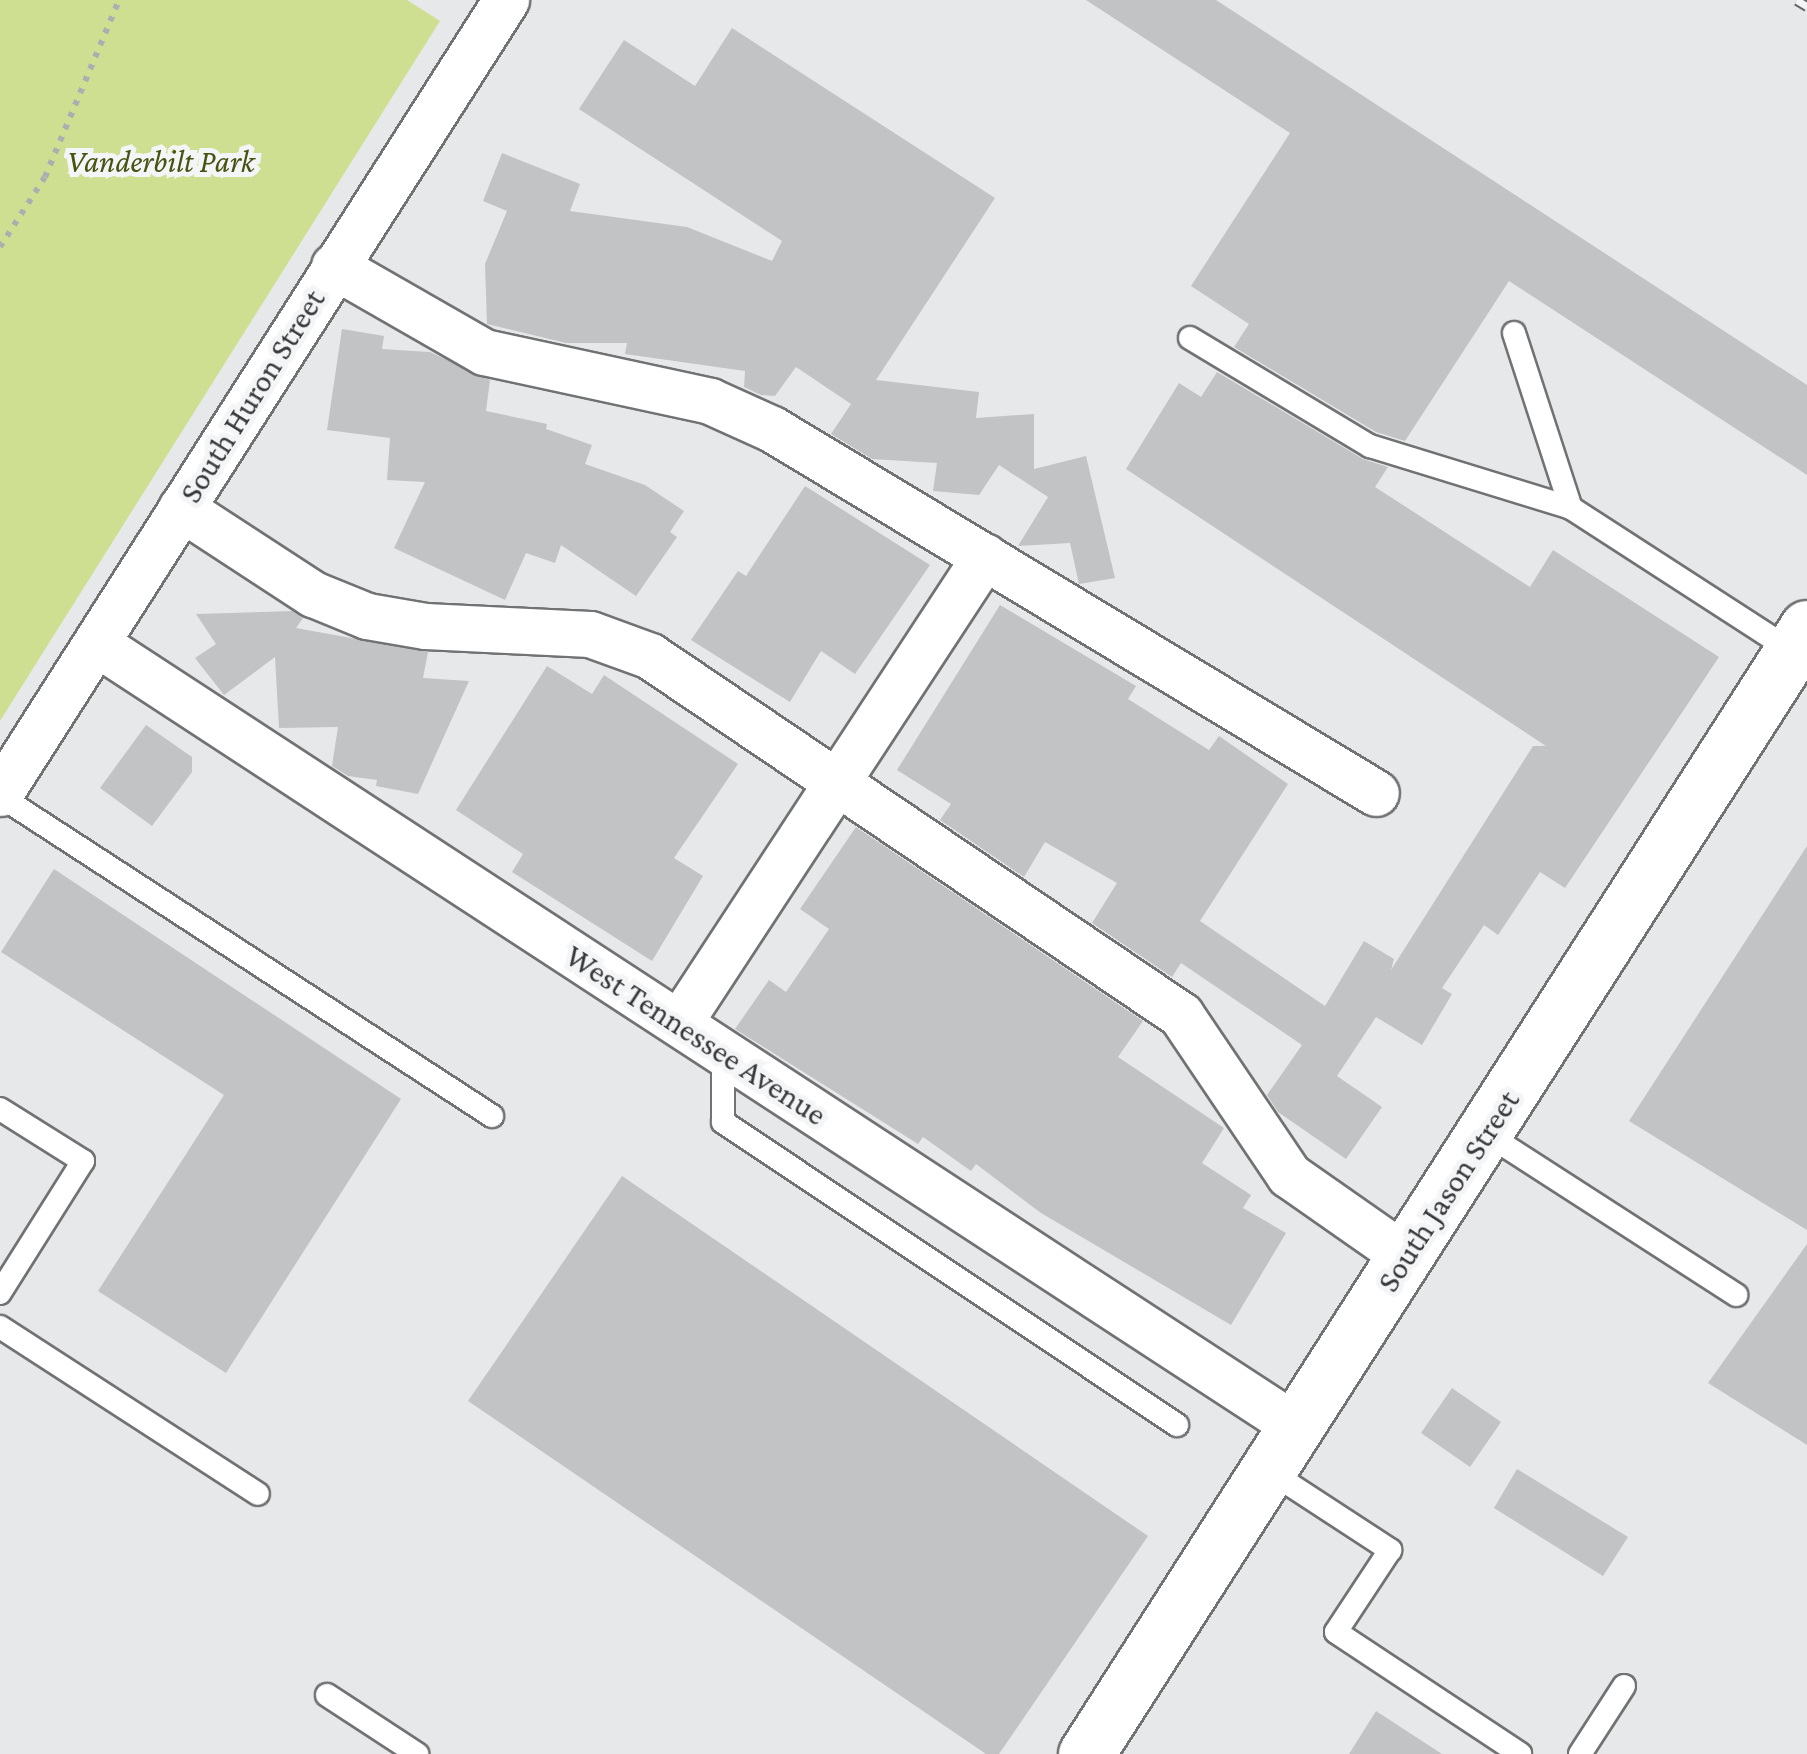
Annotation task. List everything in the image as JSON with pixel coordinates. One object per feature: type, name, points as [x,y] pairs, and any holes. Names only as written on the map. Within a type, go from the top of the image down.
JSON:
[{"type":"street","name":"South Huron Street","points":[[0,795],[334,266],[494,4]]},
{"type":"street","points":[[334,266],[484,352],[710,401],[772,429],[1376,793]]},
{"type":"street","points":[[181,508],[313,594],[367,616],[425,626],[590,634],[650,656],[1181,1014],[1289,1174],[1406,1257]]},
{"type":"street","points":[[679,1023],[984,556]]},
{"type":"street","name":"South Jason Street","points":[[1086,1754],[1799,640]]},
{"type":"street","name":"West Tennessee Avenue","points":[[96,643],[724,1053],[1283,1449]]},
{"type":"lane","points":[[1514,333],[1571,508]]},
{"type":"lane","points":[[1190,338],[1370,446],[1571,508],[1799,640]]},
{"type":"lane","points":[[0,795],[492,1116]]},
{"type":"lane","points":[[724,1053],[723,1122],[1177,1425]]},
{"type":"lane","points":[[0,1109],[82,1162],[0,1293]]},
{"type":"lane","points":[[1485,1133],[1736,1295]]},
{"type":"lane","points":[[0,1328],[258,1494]]},
{"type":"lane","points":[[1283,1449],[1390,1550],[1336,1632],[1520,1754]]},
{"type":"lane","points":[[1580,1754],[1624,1686]]},
{"type":"lane","points":[[326,1695],[417,1754]]},
{"type":"path","points":[[0,247],[45,177],[120,0]]},
{"type":"green space","name":"Vanderbilt Park","points":[[0,0],[407,0],[440,21],[0,721]]},
{"type":"building","points":[[1086,0],[1216,0],[1807,385],[1807,475],[1509,281],[1405,441],[1376,432],[1234,347],[1249,324],[1191,286],[1290,133]]},
{"type":"building","points":[[732,28],[995,198],[876,380],[979,392],[976,418],[1034,414],[1034,469],[1086,456],[1115,578],[1079,584],[1070,543],[1018,546],[1048,497],[999,465],[979,495],[933,491],[937,463],[872,459],[831,434],[851,404],[796,367],[775,396],[761,395],[744,387],[745,371],[625,354],[627,343],[566,343],[487,324],[485,264],[507,211],[483,201],[502,153],[580,184],[570,211],[687,227],[772,261],[782,241],[579,109],[624,40],[695,86]]},
{"type":"building","points":[[342,329],[384,336],[382,349],[430,352],[490,380],[486,411],[547,424],[546,429],[592,445],[585,464],[645,485],[684,511],[670,532],[677,537],[636,596],[561,545],[555,563],[526,553],[505,600],[394,548],[425,482],[387,480],[390,438],[327,430]]},
{"type":"building","points":[[1217,372],[1363,459],[1388,467],[1375,487],[1530,587],[1553,550],[1719,657],[1565,888],[1540,872],[1498,935],[1484,925],[1442,988],[1452,994],[1422,1045],[1376,1017],[1337,1076],[1382,1107],[1346,1159],[1278,1112],[1267,1095],[1302,1045],[1181,963],[1172,977],[1092,923],[1117,883],[1045,842],[1024,877],[940,820],[951,804],[897,770],[1000,605],[1136,686],[1128,699],[1209,750],[1219,736],[1288,784],[1200,921],[1325,1006],[1364,941],[1394,959],[1391,970],[1533,746],[1546,746],[1126,469],[1179,383],[1201,397]]},
{"type":"building","points":[[805,486],[930,565],[855,674],[821,651],[790,702],[691,640],[738,571],[746,576]]},
{"type":"building","points":[[292,611],[303,618],[296,628],[428,652],[423,678],[469,681],[418,794],[376,786],[377,780],[348,776],[332,766],[338,727],[279,728],[275,657],[224,695],[195,658],[216,644],[196,614]]},
{"type":"building","points":[[547,666],[592,694],[604,675],[738,764],[674,858],[703,876],[652,961],[512,872],[523,854],[456,810]]},
{"type":"building","points":[[146,725],[192,757],[192,772],[152,826],[100,788]]},
{"type":"building","points":[[856,827],[1143,1021],[1118,1057],[1224,1128],[1202,1163],[1251,1195],[1243,1208],[1286,1233],[1231,1325],[1041,1213],[976,1164],[971,1171],[923,1137],[918,1144],[735,1029],[769,980],[786,992],[829,929],[800,909]]},
{"type":"building","points":[[1807,846],[1807,1230],[1629,1121]]},
{"type":"building","points":[[54,869],[401,1099],[226,1373],[98,1291],[224,1095],[1,952]]},
{"type":"building","points":[[622,1176],[1148,1536],[999,1754],[986,1754],[468,1401]]},
{"type":"building","points":[[1807,1244],[1807,1445],[1708,1383]]},
{"type":"building","points":[[1452,1388],[1501,1422],[1470,1467],[1421,1433]]},
{"type":"building","points":[[1517,1469],[1628,1537],[1603,1576],[1494,1508]]},
{"type":"building","points":[[1376,1711],[1442,1754],[1349,1754]]},
{"type":"railway","points":[[1797,0],[1807,6]]}]
